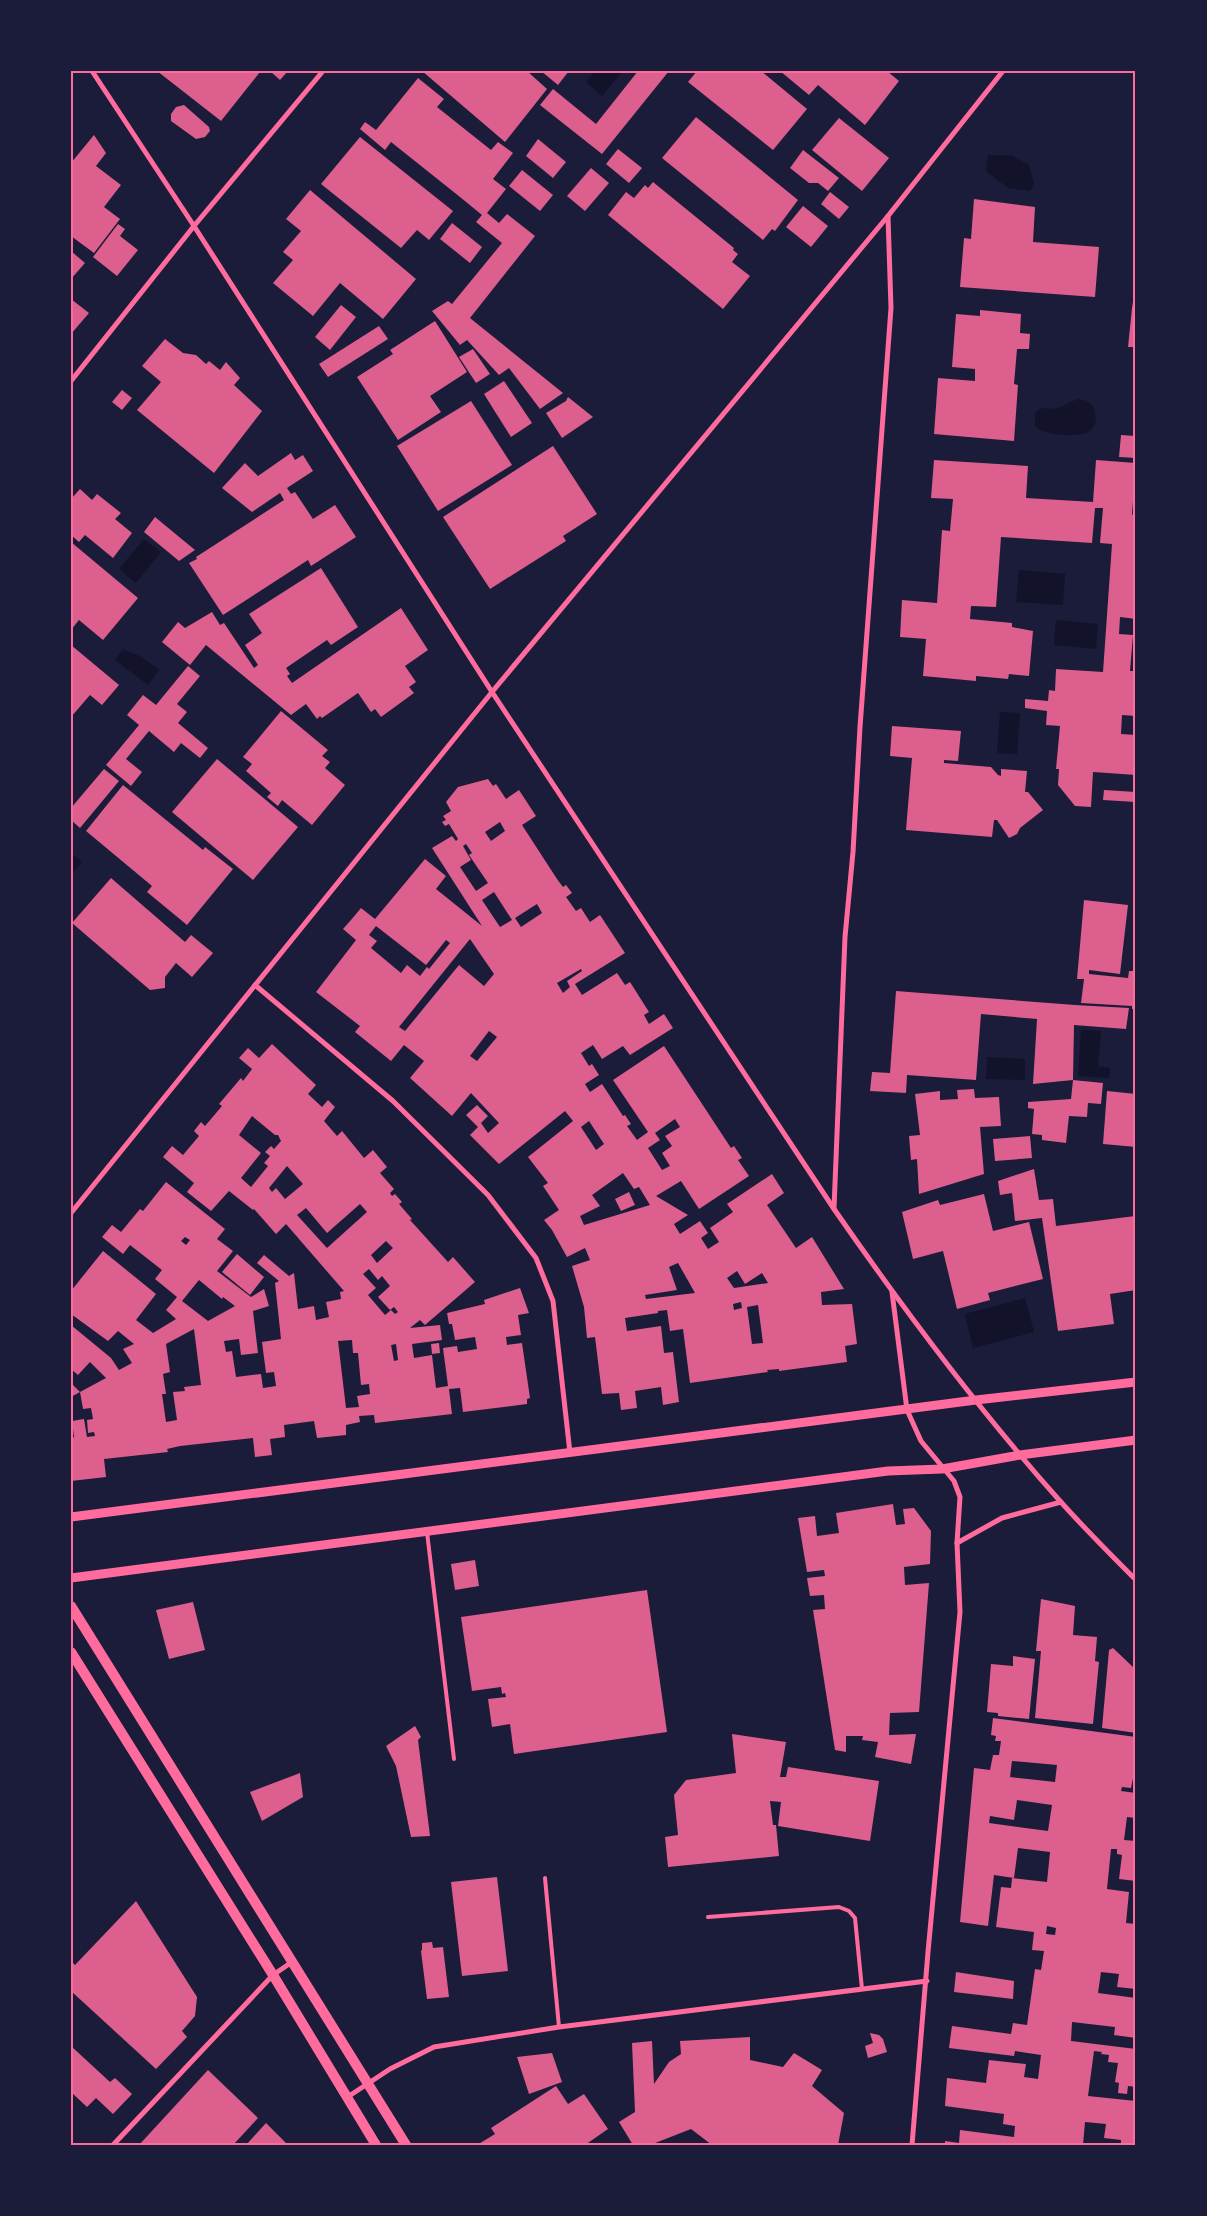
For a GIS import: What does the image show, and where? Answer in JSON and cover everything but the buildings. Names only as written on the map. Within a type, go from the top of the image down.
[{"type":"main road","points":[[71,1606],[406,2145]]},
{"type":"main road","points":[[71,1652],[273,1974],[376,2145]]},
{"type":"street","points":[[92,71],[194,226],[492,692],[834,1209],[892,1292],[1020,1455],[1061,1502],[1136,1580]]},
{"type":"street","points":[[71,382],[194,226],[323,71]]},
{"type":"street","points":[[71,1213],[492,692],[888,216],[1002,71]]},
{"type":"street","points":[[834,1209],[845,937],[853,852],[891,308],[888,216]]},
{"type":"street","points":[[256,985],[393,1101],[488,1195],[536,1258],[554,1301],[570,1454]]},
{"type":"street","points":[[892,1292],[907,1410],[921,1441],[942,1469],[954,1480],[960,1497],[957,1543],[960,1612],[912,2145]]},
{"type":"street","points":[[71,1517],[976,1400],[1136,1382]]},
{"type":"street","points":[[71,1578],[888,1471],[942,1469],[1020,1455],[1136,1440]]},
{"type":"street","points":[[957,1543],[1002,1518],[1061,1502]]},
{"type":"street","points":[[113,2145],[273,1974],[292,1962]]},
{"type":"street","points":[[346,2098],[390,2069],[434,2047],[558,2027],[927,1981]]},
{"type":"lane","points":[[427,1532],[454,1759]]},
{"type":"lane","points":[[544,1878],[558,2027]]},
{"type":"lane","points":[[708,1917],[839,1907],[849,1911],[855,1918],[862,1989]]},
{"type":"shaded area","points":[[595,71],[623,71],[602,96],[586,82]]},
{"type":"shaded area","points":[[988,155],[1011,155],[1029,165],[1034,184],[1030,191],[1008,188],[986,171]]},
{"type":"shaded area","points":[[1078,399],[1086,401],[1094,407],[1096,422],[1089,432],[1074,435],[1058,434],[1044,431],[1035,426],[1035,413],[1038,410],[1058,408]]},
{"type":"shaded area","points":[[144,539],[161,552],[136,583],[119,569]]},
{"type":"shaded area","points":[[1019,570],[1065,574],[1063,605],[1016,602]]},
{"type":"shaded area","points":[[1056,620],[1098,624],[1096,649],[1054,645]]},
{"type":"shaded area","points":[[123,649],[142,657],[159,670],[148,685],[115,660]]},
{"type":"shaded area","points":[[1000,712],[1020,713],[1017,754],[997,753]]},
{"type":"shaded area","points":[[71,853],[82,862],[71,875]]},
{"type":"shaded area","points":[[1081,1030],[1101,1031],[1098,1066],[1110,1068],[1109,1078],[1078,1076]]},
{"type":"shaded area","points":[[987,1057],[1025,1059],[1025,1080],[986,1079]]},
{"type":"shaded area","points":[[1025,1298],[1034,1332],[973,1348],[965,1314]]}]
